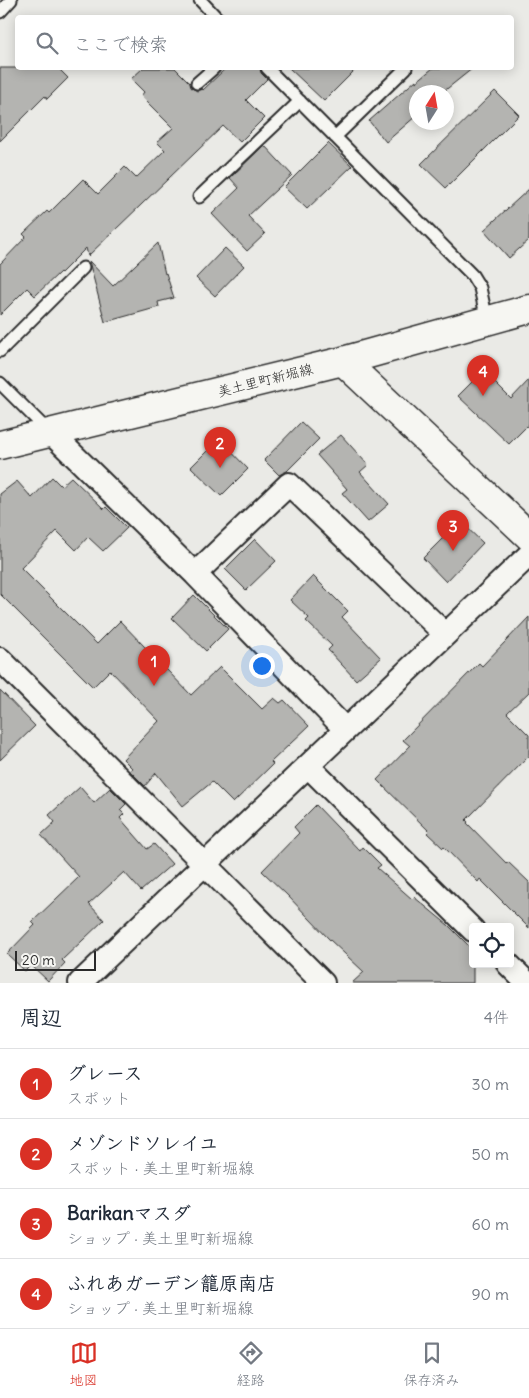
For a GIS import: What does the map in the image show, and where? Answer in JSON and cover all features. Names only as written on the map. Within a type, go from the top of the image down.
[{"type":"main road","name":"美土里町新堀線","points":[[0,445],[343,360],[529,309]]},
{"type":"main road","points":[[343,360],[529,536]]},
{"type":"street","points":[[50,432],[195,574],[345,729]]},
{"type":"street","points":[[195,574],[289,484],[445,634]]},
{"type":"street","points":[[80,983],[529,555]]},
{"type":"street","points":[[0,659],[323,983]]},
{"type":"street","points":[[308,766],[469,926]]},
{"type":"street","points":[[512,968],[527,983]]},
{"type":"lane","points":[[0,12],[11,0]]},
{"type":"lane","points":[[200,0],[215,15]]},
{"type":"lane","points":[[197,83],[212,70]]},
{"type":"lane","points":[[269,70],[472,275],[480,288],[487,320]]},
{"type":"lane","points":[[336,137],[404,70]]},
{"type":"lane","points":[[199,197],[300,101]]},
{"type":"lane","points":[[0,352],[83,268]]},
{"type":"lane","points":[[0,383],[50,432]]},
{"type":"building","points":[[0,68],[60,70],[68,78],[47,99],[45,96],[0,141]]},
{"type":"building","points":[[141,70],[177,70],[190,83],[192,88],[197,91],[203,90],[224,70],[260,70],[267,79],[246,100],[264,118],[240,142],[223,126],[88,256],[86,248],[35,296],[27,288],[0,315],[0,264],[26,237],[23,234],[47,211],[49,213],[83,179],[98,194],[125,167],[136,178],[165,150],[157,142],[173,128],[141,96],[144,92],[131,79]]},
{"type":"building","points":[[291,70],[355,70],[324,101]]},
{"type":"building","points":[[431,70],[470,70],[452,85],[410,85],[416,80],[416,82]]},
{"type":"building","points":[[409,86],[409,122],[386,142],[369,121]]},
{"type":"building","points":[[495,91],[519,115],[446,188],[421,164]]},
{"type":"building","points":[[328,143],[352,166],[307,209],[284,187]]},
{"type":"building","points":[[264,145],[292,175],[248,216],[265,234],[247,251],[212,214],[239,188],[230,178]]},
{"type":"building","points":[[529,189],[529,240],[509,258],[484,230]]},
{"type":"building","points":[[158,243],[165,274],[174,298],[158,302],[159,307],[105,322],[89,261],[113,286]]},
{"type":"building","points":[[225,248],[244,266],[215,296],[196,278]]},
{"type":"building","points":[[483,371],[511,399],[529,380],[529,424],[509,444],[458,396]]},
{"type":"building","points":[[301,422],[319,439],[287,471],[279,475],[264,460]]},
{"type":"building","points":[[341,435],[368,465],[360,472],[389,504],[368,522],[342,493],[347,489],[317,455]]},
{"type":"building","points":[[219,439],[248,469],[221,496],[191,467]]},
{"type":"building","points":[[52,477],[61,486],[71,477],[127,528],[103,551],[88,537],[76,550],[57,531],[21,568],[97,644],[120,621],[191,695],[220,667],[262,709],[274,698],[280,703],[284,700],[309,726],[271,762],[273,764],[233,803],[212,782],[183,806],[156,773],[145,786],[130,771],[132,768],[123,759],[159,721],[110,670],[93,687],[0,594],[0,494],[17,481],[32,498]]},
{"type":"building","points":[[460,521],[483,543],[446,582],[423,558]]},
{"type":"building","points":[[255,539],[276,561],[246,590],[225,569]]},
{"type":"building","points":[[313,576],[348,611],[342,617],[381,658],[356,680],[328,650],[332,646],[306,621],[309,618],[290,600]]},
{"type":"building","points":[[194,595],[228,629],[206,651],[172,618]]},
{"type":"building","points":[[529,617],[529,692],[507,713],[529,735],[529,756],[466,820],[507,864],[508,862],[529,882],[529,928],[480,879],[478,882],[444,847],[427,833],[429,831],[377,780],[410,746],[403,740],[479,663],[482,666]]},
{"type":"building","points":[[0,690],[35,726],[0,760]]},
{"type":"building","points":[[80,787],[94,803],[110,788],[126,804],[120,810],[124,814],[120,818],[147,849],[154,844],[172,864],[141,891],[124,872],[89,904],[104,920],[62,960],[65,963],[48,981],[31,965],[25,971],[7,954],[35,925],[32,922],[79,877],[41,835],[55,822],[49,815]]},
{"type":"building","points":[[316,805],[360,851],[363,847],[381,865],[377,868],[412,899],[414,897],[448,925],[469,946],[469,968],[473,968],[473,983],[352,983],[364,972],[262,871],[299,833],[294,827]]},
{"type":"place","name":"ふれあガーデン籠原南店","points":[[483,396]]},
{"type":"place","name":"メゾンドソレイユ","points":[[220,468]]},
{"type":"place","name":"Barikanマスダ","points":[[453,551]]},
{"type":"place","name":"グレース","points":[[154,686]]}]
